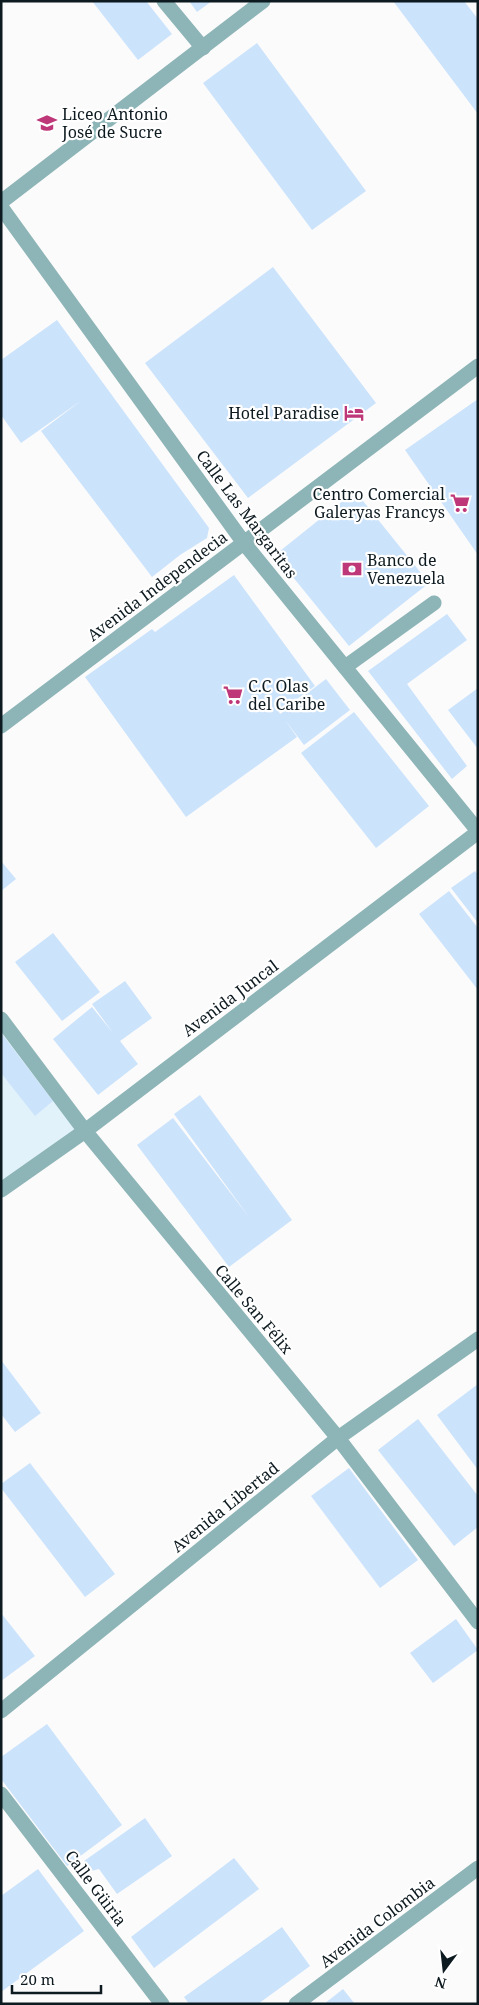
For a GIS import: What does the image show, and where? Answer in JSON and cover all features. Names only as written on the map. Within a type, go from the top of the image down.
[{"type":"street","points":[[164,1],[203,48]]},
{"type":"street","points":[[1,202],[263,1]]},
{"type":"street","name":"Calle Las Margaritas","points":[[1,207],[244,543],[478,831]]},
{"type":"street","name":"Avenida Independecia","points":[[1,726],[478,366]]},
{"type":"street","points":[[345,667],[434,603]]},
{"type":"street","name":"Avenida Juncal","points":[[1,1190],[85,1131],[478,831]]},
{"type":"street","name":"Calle San Félix","points":[[1,1019],[85,1131],[338,1438],[478,1622]]},
{"type":"street","name":"Avenida Libertad","points":[[1,1711],[338,1438],[478,1339]]},
{"type":"street","name":"Calle Güiria","points":[[1,1794],[162,2004]]},
{"type":"street","name":"Avenida Colombia","points":[[296,2004],[478,1868]]},
{"type":"shaded area","points":[[1,1019],[85,1131],[1,1190]]},
{"type":"building","points":[[92,1],[146,1],[172,34],[138,60]]},
{"type":"building","points":[[189,1],[212,1],[197,12]]},
{"type":"building","points":[[393,1],[464,1],[478,19],[478,114]]},
{"type":"building","points":[[257,43],[366,191],[312,230],[203,83]]},
{"type":"building","points":[[273,267],[376,403],[248,498],[145,363]]},
{"type":"building","points":[[57,320],[209,528],[207,538],[180,555],[152,577],[41,431],[82,400],[21,443],[1,415],[1,360]]},
{"type":"building","name":"Centro Comercial Galeryas Francys","points":[[478,399],[478,555],[405,450]]},
{"type":"building","name":"Banco de Venezuela","points":[[355,491],[429,583],[349,646],[275,555]]},
{"type":"building","points":[[234,575],[315,686],[279,712],[280,714],[326,679],[350,710],[304,745],[285,720],[297,737],[186,817],[85,677],[152,629],[155,632]]},
{"type":"building","points":[[447,614],[467,640],[407,684],[467,766],[452,779],[368,671]]},
{"type":"building","points":[[478,688],[478,749],[448,710]]},
{"type":"building","points":[[354,712],[429,806],[376,848],[301,753]]},
{"type":"building","points":[[1,861],[16,879],[1,891]]},
{"type":"building","points":[[475,871],[478,875],[478,923],[451,888]]},
{"type":"building","points":[[449,891],[478,928],[478,990],[419,914]]},
{"type":"building","points":[[53,933],[100,992],[62,1021],[15,962]]},
{"type":"building","points":[[125,981],[152,1018],[120,1041],[138,1064],[98,1095],[53,1039],[92,1007],[113,1033],[92,1004]]},
{"type":"building","points":[[1,1033],[53,1101],[35,1116],[1,1073]]},
{"type":"building","points":[[200,1095],[292,1220],[229,1267],[137,1145],[173,1118],[249,1217],[174,1114]]},
{"type":"building","points":[[1,1360],[41,1413],[15,1432],[1,1414]]},
{"type":"building","points":[[478,1384],[478,1470],[437,1415]]},
{"type":"building","points":[[418,1419],[478,1496],[478,1527],[454,1546],[378,1450]]},
{"type":"building","points":[[30,1463],[115,1574],[85,1597],[1,1488],[1,1484]]},
{"type":"building","points":[[349,1468],[418,1560],[380,1588],[311,1496]]},
{"type":"building","points":[[1,1613],[35,1656],[1,1681]]},
{"type":"building","points":[[456,1619],[478,1650],[433,1683],[410,1653]]},
{"type":"building","points":[[47,1724],[122,1825],[67,1866],[1,1779],[1,1757]]},
{"type":"building","points":[[145,1818],[172,1856],[117,1894],[99,1869],[91,1871],[84,1861]]},
{"type":"building","points":[[234,1858],[259,1889],[154,1968],[131,1937]]},
{"type":"building","points":[[38,1869],[84,1931],[1,1992],[1,1896]]},
{"type":"building","points":[[282,1927],[310,1966],[258,2004],[189,2004],[184,1997]]},
{"type":"building","points":[[343,1989],[355,2004],[324,2004]]},
{"type":"place","name":"Liceo Antonio José de Sucre","points":[[47,123]]},
{"type":"place","name":"Hotel Paradise","points":[[354,413]]},
{"type":"place","name":"Centro Comercial Galeryas Francys","points":[[460,503]]},
{"type":"place","name":"Banco de Venezuela","points":[[352,569]]},
{"type":"place","name":"C.C Olas del Caribe","points":[[233,695]]}]
